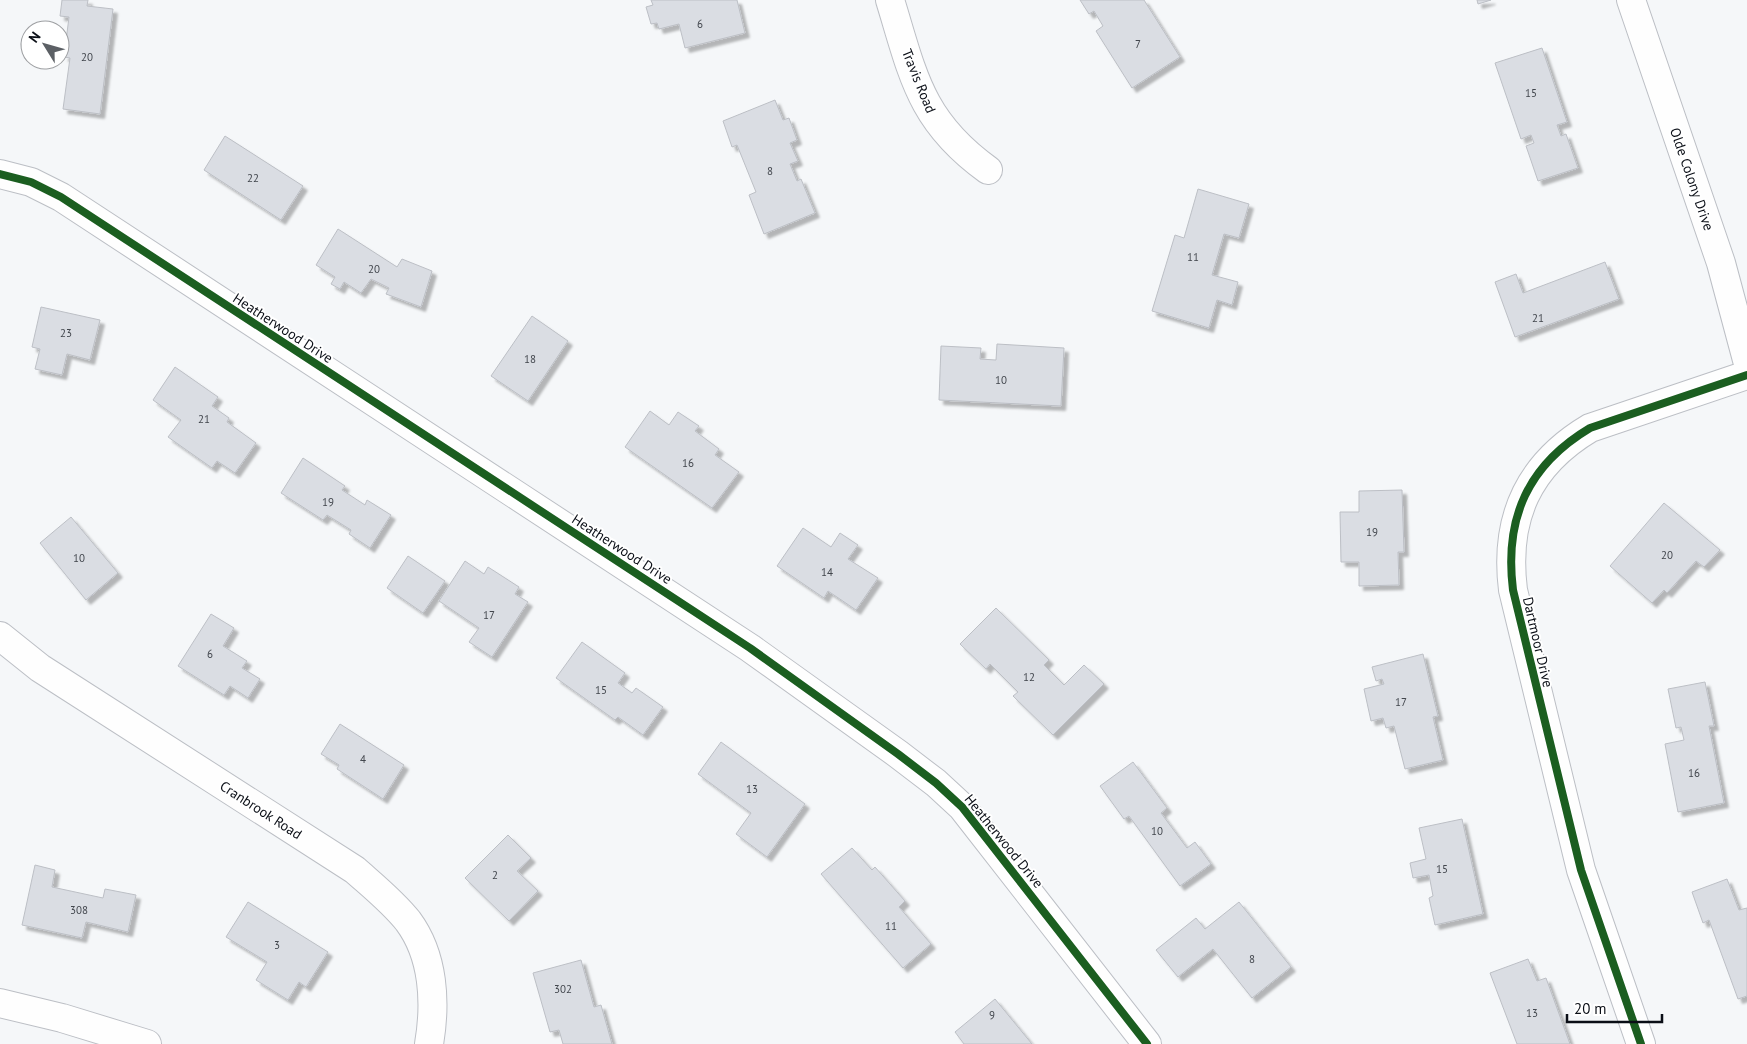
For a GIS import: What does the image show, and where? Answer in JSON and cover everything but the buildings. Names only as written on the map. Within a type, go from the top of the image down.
[{"type":"street","name":"Travis Road","points":[[890,0],[910,67],[933,116],[966,154],[988,170]]},
{"type":"street","name":"Olde Colony Drive","points":[[1631,0],[1721,263],[1747,360]]},
{"type":"street","name":"Heatherwood Drive","points":[[0,174],[31,182],[61,197],[741,642],[898,754],[936,783],[962,807],[1147,1044]]},
{"type":"street","name":"Dartmoor Drive","points":[[1641,1044],[1597,921],[1567,818],[1513,590],[1510,564],[1511,540],[1525,493],[1538,472],[1572,438],[1590,428],[1747,374]]},
{"type":"street","name":"Cranbrook Road","points":[[0,636],[40,668],[355,870],[392,904],[414,930],[427,960],[433,999],[429,1044]]},
{"type":"street","points":[[0,1002],[62,1018],[147,1044]]},
{"type":"cycle path","points":[[0,174],[31,182],[61,197],[750,648],[898,754],[936,783],[962,807],[1147,1044]]},
{"type":"cycle path","points":[[1641,1044],[1581,870],[1513,590],[1511,564],[1513,540],[1517,517],[1525,496],[1536,477],[1551,459],[1590,428],[1747,375]]}]
